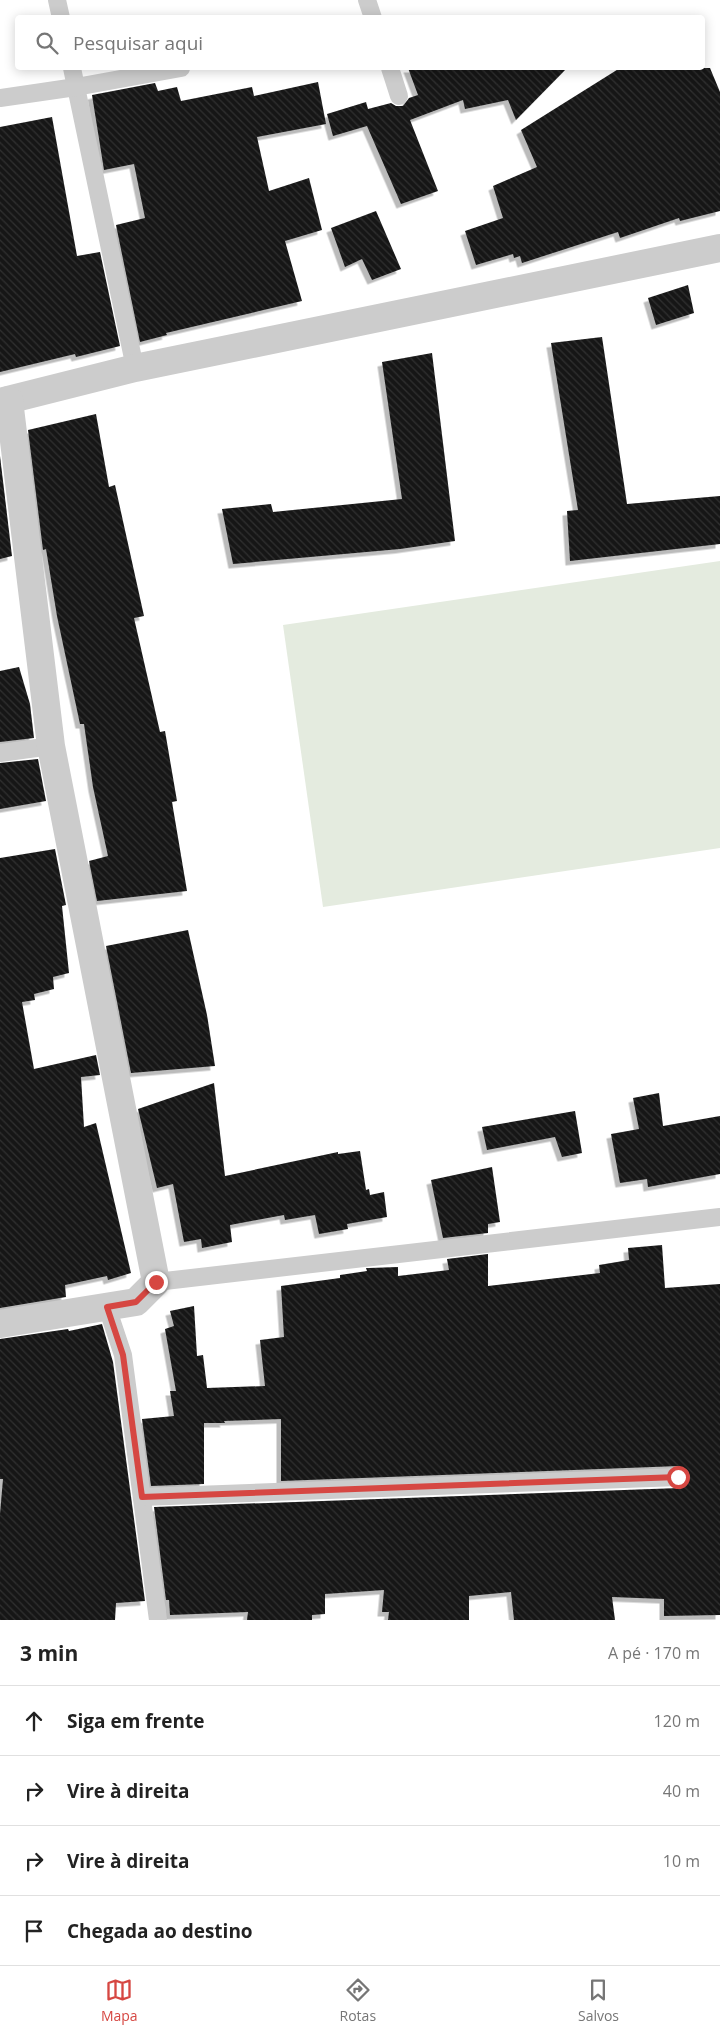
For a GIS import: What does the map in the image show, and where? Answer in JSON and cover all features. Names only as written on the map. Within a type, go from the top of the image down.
[{"type":"street","points":[[0,1324],[136,1302],[156,1282],[51,746],[4,401],[134,368],[720,248]]},
{"type":"lane","points":[[57,0],[60,15]]},
{"type":"lane","points":[[367,0],[372,15]]},
{"type":"lane","points":[[72,70],[134,368]]},
{"type":"lane","points":[[0,98],[76,87],[170,70]]},
{"type":"lane","points":[[391,70],[399,96]]},
{"type":"lane","points":[[0,753],[51,746]]},
{"type":"lane","points":[[156,1282],[720,1217]]},
{"type":"lane","points":[[107,1307],[123,1355],[158,1620]]},
{"type":"lane","points":[[142,1497],[678,1477]]},
{"type":"shaded area","points":[[720,561],[720,848],[323,907],[283,625]]},
{"type":"building","points":[[705,68],[710,68],[720,92],[720,211],[680,221],[679,218],[620,238],[618,232],[522,263],[520,256],[514,258],[513,254],[476,265],[465,231],[503,218],[493,186],[537,167],[521,130],[617,70],[705,70]]},
{"type":"building","points":[[409,70],[565,70],[516,120],[508,100],[465,109],[463,100],[410,120],[438,191],[401,204],[367,126],[333,136],[327,114],[366,102],[368,109],[391,103],[396,106],[403,106],[409,98],[418,95]]},
{"type":"building","points":[[318,82],[326,124],[257,137],[269,191],[309,178],[322,230],[285,241],[302,301],[166,333],[167,335],[140,342],[116,225],[145,218],[134,164],[104,170],[92,95],[155,83],[158,91],[177,87],[181,101],[252,87],[254,96]]},
{"type":"building","points":[[52,117],[77,256],[100,252],[120,346],[76,357],[75,354],[0,372],[0,127]]},
{"type":"building","points":[[376,211],[401,269],[372,280],[362,259],[345,267],[331,228]]},
{"type":"building","points":[[688,285],[694,313],[656,325],[648,298]]},
{"type":"building","points":[[602,337],[627,504],[720,496],[720,544],[570,561],[567,511],[578,510],[551,343]]},
{"type":"building","points":[[432,353],[455,541],[400,549],[233,564],[222,509],[271,504],[273,512],[402,499],[382,362]]},
{"type":"building","points":[[96,414],[109,487],[115,485],[144,616],[134,618],[160,732],[165,731],[177,801],[172,802],[187,891],[97,901],[89,861],[108,856],[93,787],[84,724],[80,724],[57,616],[46,549],[43,550],[28,430]]},
{"type":"building","points":[[0,456],[12,556],[0,559]]},
{"type":"building","points":[[19,667],[30,704],[34,738],[0,742],[0,671]]},
{"type":"building","points":[[38,759],[46,801],[0,809],[0,763]]},
{"type":"building","points":[[55,849],[66,905],[62,906],[69,973],[53,977],[54,989],[34,994],[35,1000],[22,1002],[34,1069],[96,1055],[100,1075],[81,1077],[84,1127],[96,1123],[131,1273],[108,1280],[107,1276],[65,1285],[66,1297],[0,1308],[0,858]]},
{"type":"building","points":[[188,930],[207,1015],[215,1066],[131,1073],[106,946]]},
{"type":"building","points":[[214,1083],[225,1176],[338,1152],[338,1154],[360,1151],[366,1190],[369,1189],[370,1195],[384,1192],[387,1217],[347,1224],[348,1229],[319,1234],[315,1215],[285,1220],[284,1215],[230,1225],[232,1242],[202,1248],[201,1239],[184,1242],[173,1184],[157,1188],[138,1109]]},
{"type":"building","points":[[659,1093],[663,1126],[720,1116],[720,1174],[648,1187],[647,1179],[620,1183],[611,1134],[639,1129],[633,1098]]},
{"type":"building","points":[[575,1111],[582,1153],[562,1157],[555,1137],[487,1150],[482,1127]]},
{"type":"building","points":[[492,1167],[500,1222],[488,1224],[488,1233],[443,1238],[431,1180]]},
{"type":"building","points":[[662,1245],[665,1288],[720,1284],[720,1615],[664,1616],[664,1599],[612,1597],[615,1620],[514,1620],[511,1592],[469,1596],[469,1620],[388,1620],[389,1612],[382,1612],[384,1590],[325,1594],[325,1614],[312,1615],[312,1620],[247,1620],[248,1612],[170,1615],[169,1600],[166,1600],[154,1507],[679,1488],[685,1486],[690,1477],[688,1471],[679,1466],[281,1481],[281,1419],[204,1423],[204,1484],[151,1486],[142,1419],[174,1416],[170,1391],[176,1391],[165,1329],[174,1326],[170,1311],[194,1306],[197,1356],[203,1355],[207,1388],[265,1386],[260,1340],[284,1337],[281,1286],[340,1278],[340,1275],[367,1271],[366,1268],[398,1267],[398,1276],[449,1270],[447,1259],[488,1254],[488,1286],[600,1273],[599,1265],[629,1260],[628,1248]]},
{"type":"building","points":[[102,1324],[113,1362],[145,1601],[116,1603],[115,1620],[0,1620],[0,1514],[3,1479],[0,1479],[0,1339],[68,1329],[69,1331]]},
{"type":"route","points":[[156,1282],[136,1302],[107,1307],[123,1355],[142,1497],[678,1477]]}]
